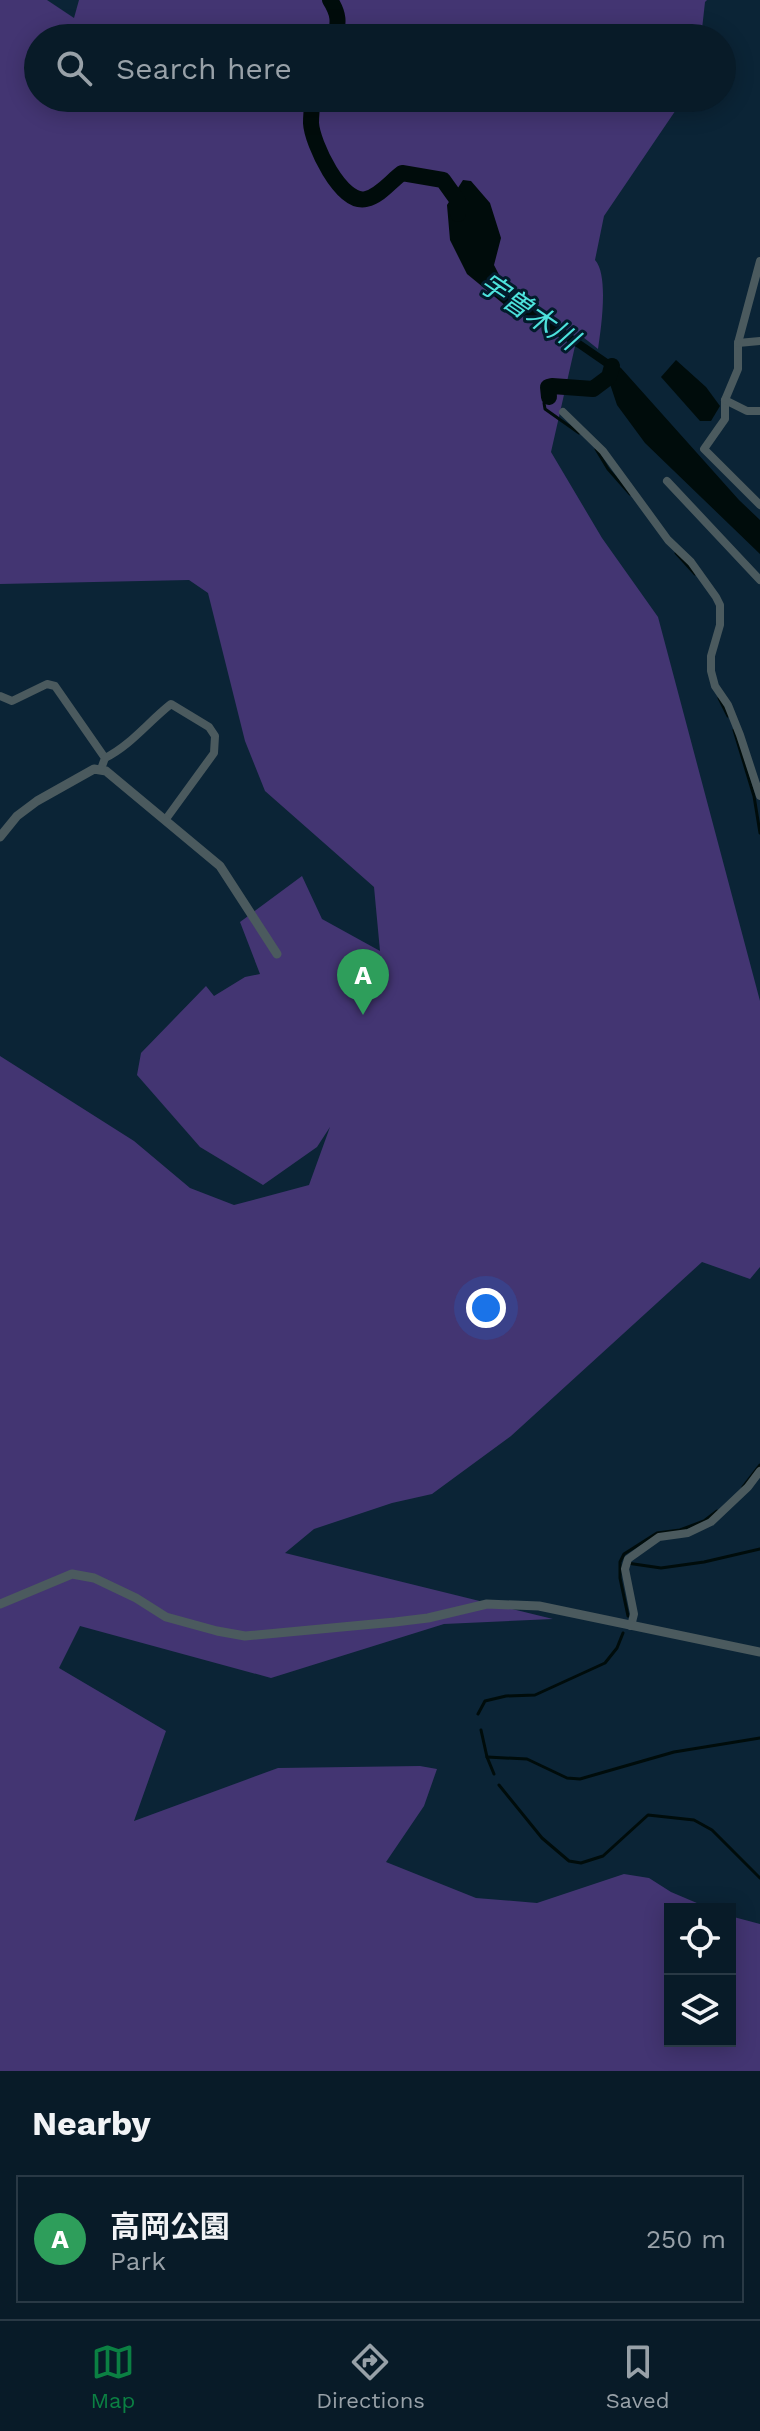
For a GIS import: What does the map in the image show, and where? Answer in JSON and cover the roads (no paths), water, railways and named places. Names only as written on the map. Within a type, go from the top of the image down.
[{"type":"street","points":[[760,261],[738,343],[738,369],[725,400],[725,419],[704,449],[760,505]]},
{"type":"street","points":[[738,343],[760,341]]},
{"type":"street","points":[[725,400],[747,411],[760,411]]},
{"type":"street","points":[[563,412],[603,451],[668,540],[701,574],[716,597],[720,605],[720,625],[711,656],[711,671],[715,686],[728,705],[740,735],[760,796]]},
{"type":"street","points":[[667,481],[760,580]]},
{"type":"street","points":[[0,696],[12,701],[47,684],[55,686],[105,758]]},
{"type":"street","points":[[101,769],[105,758],[131,741],[171,704],[209,727],[215,736],[214,753],[166,819]]},
{"type":"street","points":[[0,837],[17,816],[37,801],[94,769],[101,769],[115,777],[220,866],[277,954]]},
{"type":"street","points":[[631,1626],[634,1614],[625,1569],[628,1559],[659,1537],[688,1533],[711,1522],[748,1487],[760,1471]]},
{"type":"street","points":[[0,1604],[72,1574],[94,1578],[136,1598],[166,1617],[245,1636],[406,1621],[487,1604],[539,1606],[760,1652]]},
{"type":"water","points":[[463,180],[471,181],[490,203],[501,238],[494,265],[511,298],[548,318],[621,368],[760,520],[760,554],[645,443],[617,405],[604,366],[506,306],[467,274],[450,240],[447,205]]},
{"type":"water","points":[[676,360],[706,387],[720,406],[711,421],[700,421],[661,377]]},
{"type":"waterway","name":"宇曽木川","points":[[330,0],[337,24]]},
{"type":"waterway","name":"宇曽木川","points":[[312,112],[316,144],[330,171],[347,192],[356,198],[366,199],[381,192],[402,173],[443,180],[458,201],[458,214]]},
{"type":"waterway","points":[[549,397],[548,387],[552,386],[593,389],[609,377],[612,366]]},
{"type":"waterway","points":[[549,397],[544,403],[545,409],[579,433]]},
{"type":"waterway","points":[[596,449],[608,469],[630,494]]},
{"type":"waterway","points":[[676,553],[695,574]]},
{"type":"waterway","points":[[719,698],[728,716]]},
{"type":"waterway","points":[[734,730],[754,796],[760,833]]},
{"type":"waterway","points":[[743,1487],[760,1465]]},
{"type":"waterway","points":[[628,1616],[620,1578],[620,1562],[624,1554],[657,1533],[680,1530],[704,1521],[717,1511]]},
{"type":"waterway","points":[[627,1563],[661,1568],[760,1549]]},
{"type":"waterway","points":[[478,1714],[485,1701],[506,1696],[535,1695],[605,1663],[617,1648],[623,1633]]},
{"type":"waterway","points":[[481,1730],[494,1774]]},
{"type":"waterway","points":[[487,1757],[527,1759],[567,1778],[580,1779],[674,1752],[760,1738]]},
{"type":"waterway","points":[[499,1785],[542,1838],[569,1861],[581,1863],[603,1856],[648,1815],[694,1820],[712,1830],[760,1878]]},
{"type":"place","name":"高岡公園","points":[[363,1015]]}]
